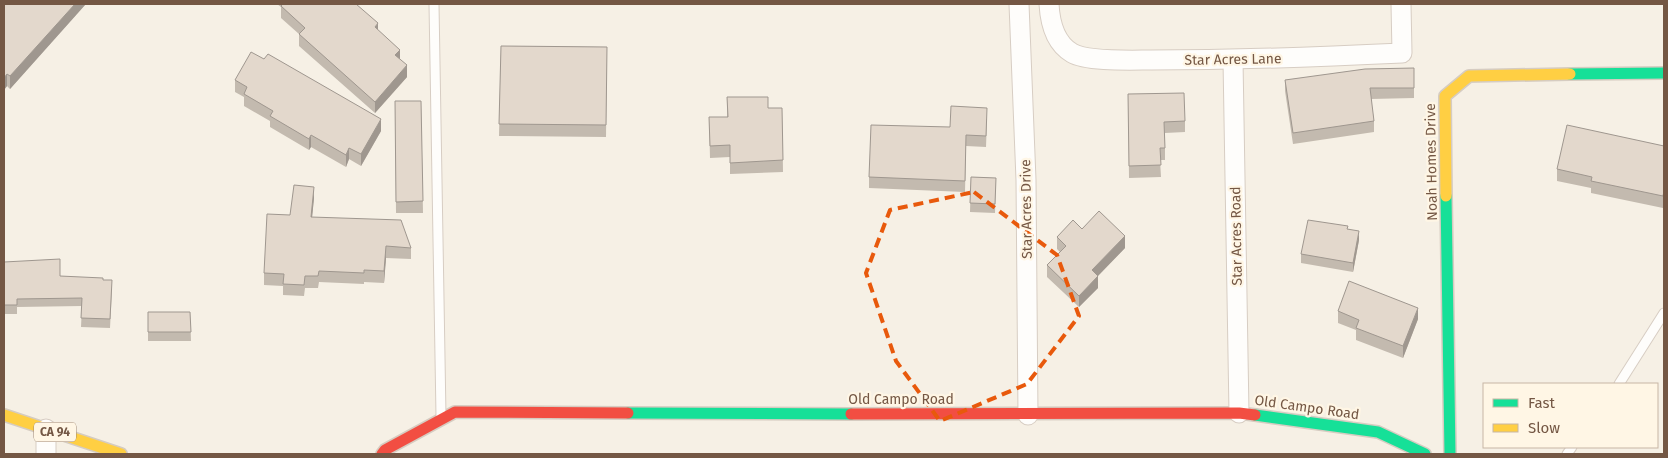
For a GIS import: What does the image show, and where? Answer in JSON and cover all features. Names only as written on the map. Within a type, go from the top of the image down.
[{"type":"main road","name":"Noah Homes Drive","points":[[1450,454],[1445,96],[1469,76],[1664,73]]},
{"type":"main road","name":"Old Campo Road","points":[[382,454],[385,450],[454,412],[1028,415],[1239,413],[1378,432],[1425,454]]},
{"type":"main road","name":"CA 94","points":[[4,415],[122,454]]},
{"type":"street","name":"Star Acres Drive","points":[[1019,4],[1026,180],[1028,415]]},
{"type":"street","name":"Star Acres Lane","points":[[1049,4],[1050,19],[1061,44],[1074,54],[1104,59],[1233,60],[1402,53],[1401,4]]},
{"type":"street","name":"Star Acres Road","points":[[1233,60],[1239,413]]},
{"type":"street","points":[[46,429],[46,454]]},
{"type":"lane","points":[[434,4],[441,419]]},
{"type":"lane","points":[[1620,383],[1664,313]]},
{"type":"highlighted area","points":[[974,192],[1057,255],[1079,316],[1027,384],[940,421],[896,361],[866,273],[890,210]]},
{"type":"building","points":[[4,4],[75,4],[10,76],[7,74],[4,78]]},
{"type":"building","points":[[283,4],[356,4],[378,23],[375,27],[400,50],[395,55],[407,65],[375,102],[299,34],[305,28],[281,6]]},
{"type":"building","points":[[501,46],[607,47],[606,125],[499,124]]},
{"type":"building","points":[[251,52],[264,59],[268,54],[381,119],[361,154],[349,148],[346,155],[311,135],[309,139],[270,116],[273,111],[244,94],[247,87],[235,80]]},
{"type":"building","points":[[1414,68],[1414,88],[1370,88],[1374,121],[1293,133],[1285,80],[1365,69]]},
{"type":"building","points":[[1184,93],[1185,121],[1164,122],[1165,148],[1160,148],[1161,165],[1129,166],[1128,94]]},
{"type":"building","points":[[727,97],[768,97],[768,108],[782,108],[783,160],[730,163],[730,145],[710,146],[709,117],[728,117]]},
{"type":"building","points":[[395,101],[421,101],[423,201],[396,202]]},
{"type":"building","points":[[951,106],[987,108],[986,136],[966,135],[965,181],[869,177],[871,125],[950,127]]},
{"type":"building","points":[[1567,125],[1664,146],[1663,196],[1591,181],[1592,177],[1557,169]]},
{"type":"building","points":[[971,177],[996,178],[995,204],[970,203]]},
{"type":"building","points":[[294,185],[314,187],[311,217],[401,220],[411,248],[386,246],[384,271],[364,270],[364,273],[319,271],[318,276],[305,276],[304,285],[283,284],[284,274],[264,273],[267,214],[290,215]]},
{"type":"building","points":[[1099,211],[1125,236],[1092,270],[1098,276],[1079,296],[1047,265],[1066,246],[1057,237],[1073,220],[1082,229]]},
{"type":"building","points":[[1308,220],[1348,226],[1347,229],[1359,231],[1353,263],[1301,254]]},
{"type":"building","points":[[60,259],[60,276],[112,280],[110,319],[81,318],[82,298],[17,299],[17,305],[4,305],[4,262]]},
{"type":"building","points":[[1349,281],[1418,308],[1403,346],[1356,328],[1359,320],[1338,311]]},
{"type":"building","points":[[148,312],[190,312],[191,332],[148,332]]},
{"type":"traffic: fast","points":[[1570,74],[1664,73]]},
{"type":"traffic: fast","points":[[1446,196],[1450,454]]},
{"type":"traffic: fast","points":[[628,413],[851,414]]},
{"type":"traffic: fast","points":[[1255,415],[1378,432],[1425,454]]},
{"type":"traffic: slow","points":[[1446,196],[1445,96],[1469,76],[1570,74]]},
{"type":"traffic: slow","points":[[4,415],[121,454]]},
{"type":"traffic: jam","points":[[382,454],[385,450],[455,412],[628,413]]},
{"type":"traffic: jam","points":[[851,414],[1239,413],[1255,415]]}]
